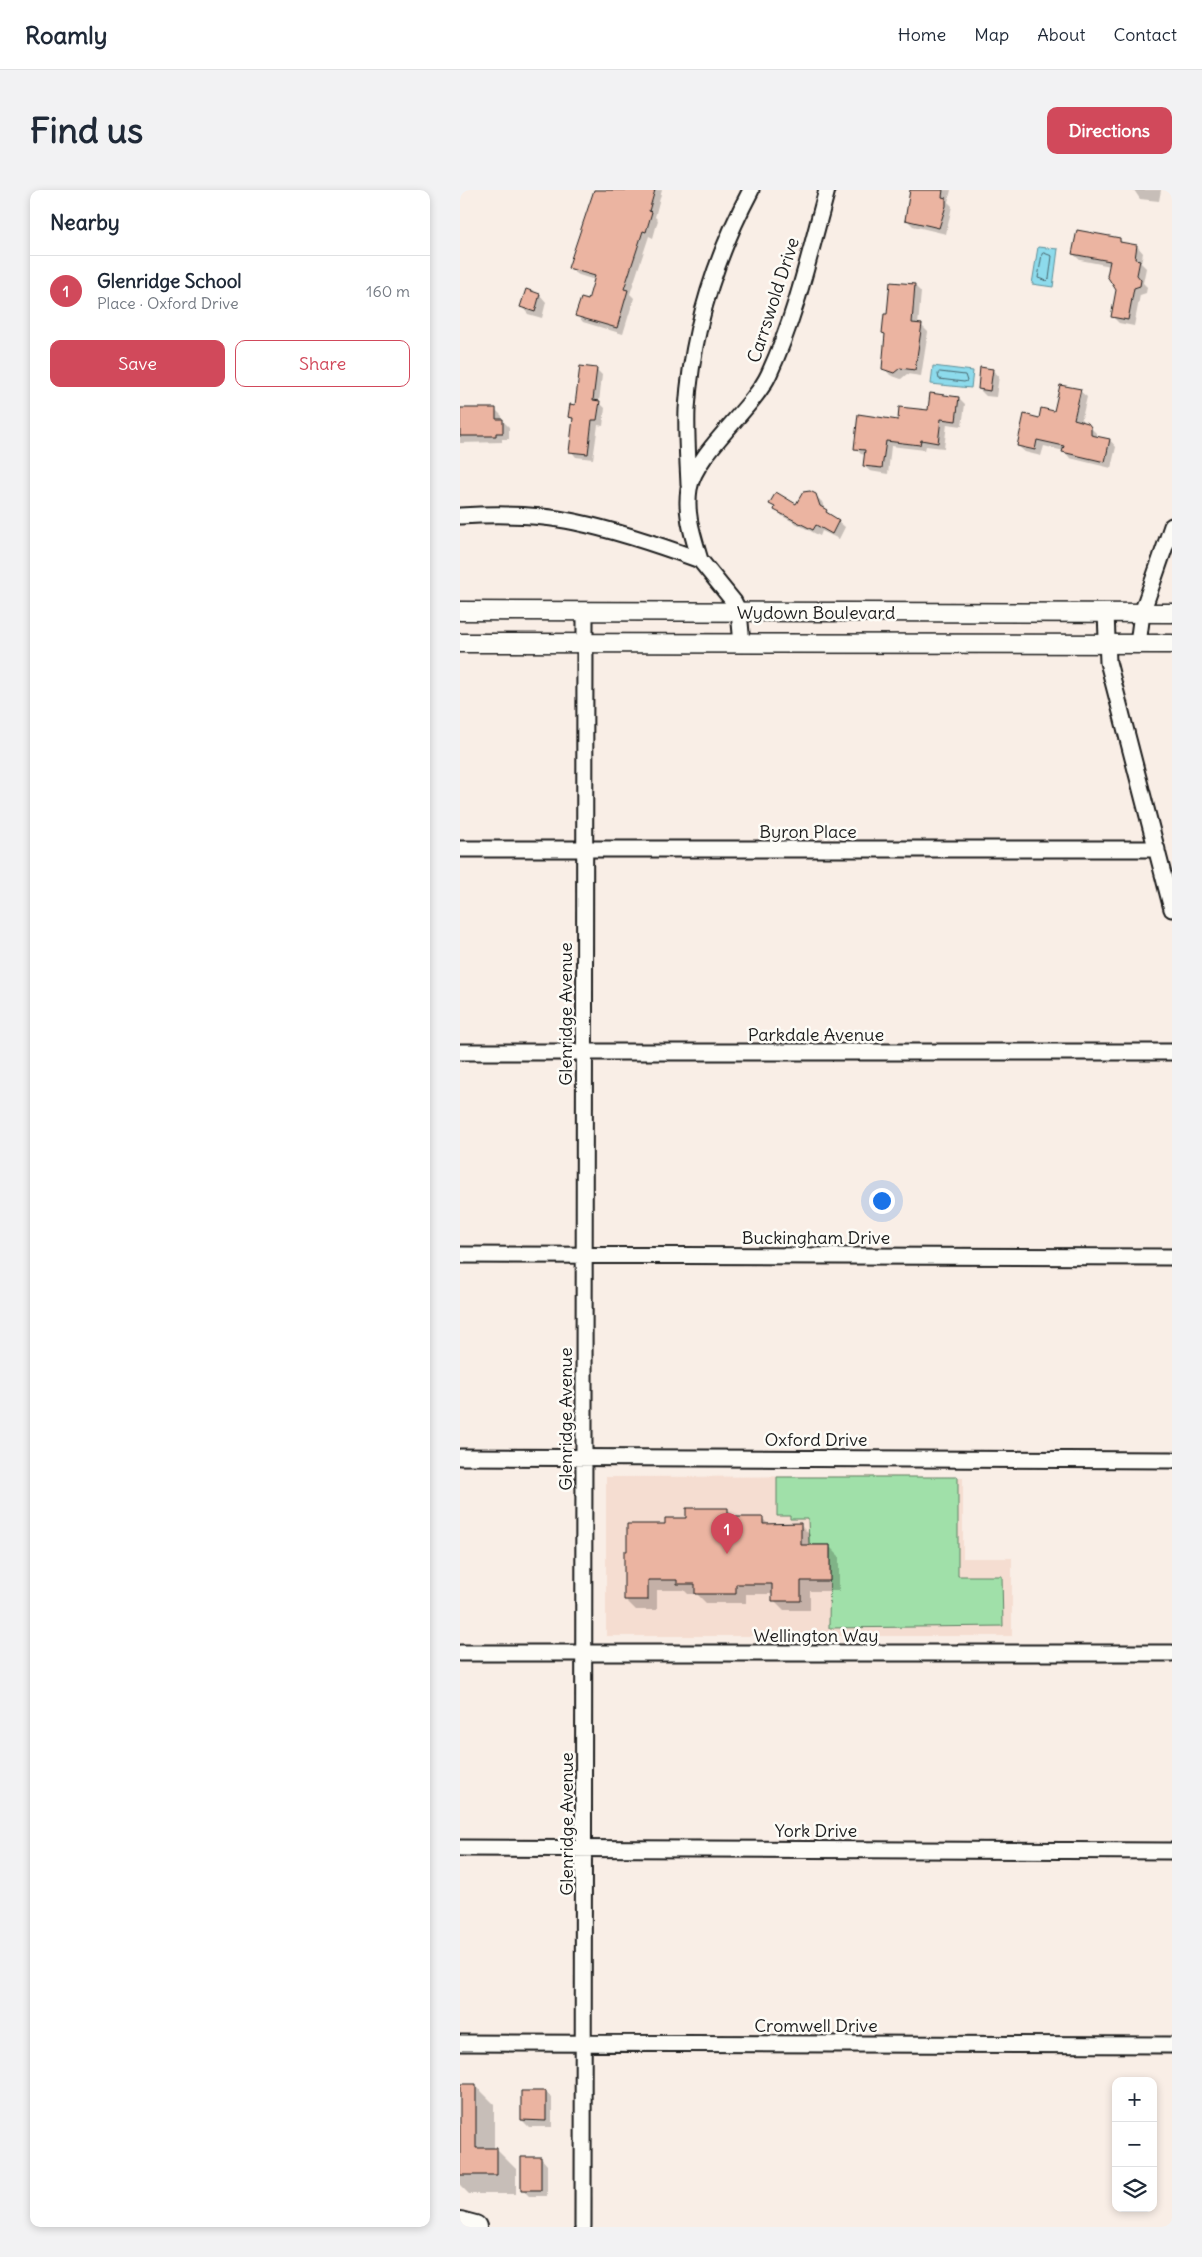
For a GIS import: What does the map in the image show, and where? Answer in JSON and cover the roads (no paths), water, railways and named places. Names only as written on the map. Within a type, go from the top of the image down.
[{"type":"main road","points":[[460,2223],[475,2227]]},
{"type":"street","name":"Carrswold Drive","points":[[742,644],[738,612],[734,602],[700,560],[689,520],[687,410],[697,336],[718,259],[751,190]]},
{"type":"street","name":"Carrswold Drive","points":[[689,488],[701,462],[768,376],[795,306],[828,190]]},
{"type":"street","points":[[460,516],[496,514],[573,521],[646,540],[700,560]]},
{"type":"street","points":[[1138,644],[1142,613],[1172,526]]},
{"type":"street","name":"Wydown Boulevard","points":[[460,611],[1172,613]]},
{"type":"street","name":"Glenridge Avenue","points":[[584,2227],[585,1654],[583,1255],[585,611]]},
{"type":"street","points":[[1106,613],[1108,662],[1172,909]]},
{"type":"street","name":"Wydown Boulevard","points":[[460,643],[1172,644]]},
{"type":"street","name":"Byron Place","points":[[460,849],[1157,849]]},
{"type":"street","name":"Parkdale Avenue","points":[[460,1052],[1172,1052]]},
{"type":"street","name":"Buckingham Drive","points":[[460,1255],[1172,1257]]},
{"type":"street","name":"Oxford Drive","points":[[460,1457],[1172,1460]]},
{"type":"street","name":"Wellington Way","points":[[460,1654],[1172,1653]]},
{"type":"street","name":"York Drive","points":[[460,1848],[1172,1851]]},
{"type":"street","name":"Cromwell Drive","points":[[460,2043],[1172,2045]]},
{"type":"water","points":[[1038,247],[1058,249],[1053,287],[1032,284]]},
{"type":"water","points":[[933,366],[973,371],[971,388],[931,384]]},
{"type":"place","name":"Glenridge School","points":[[727,1554]]}]
